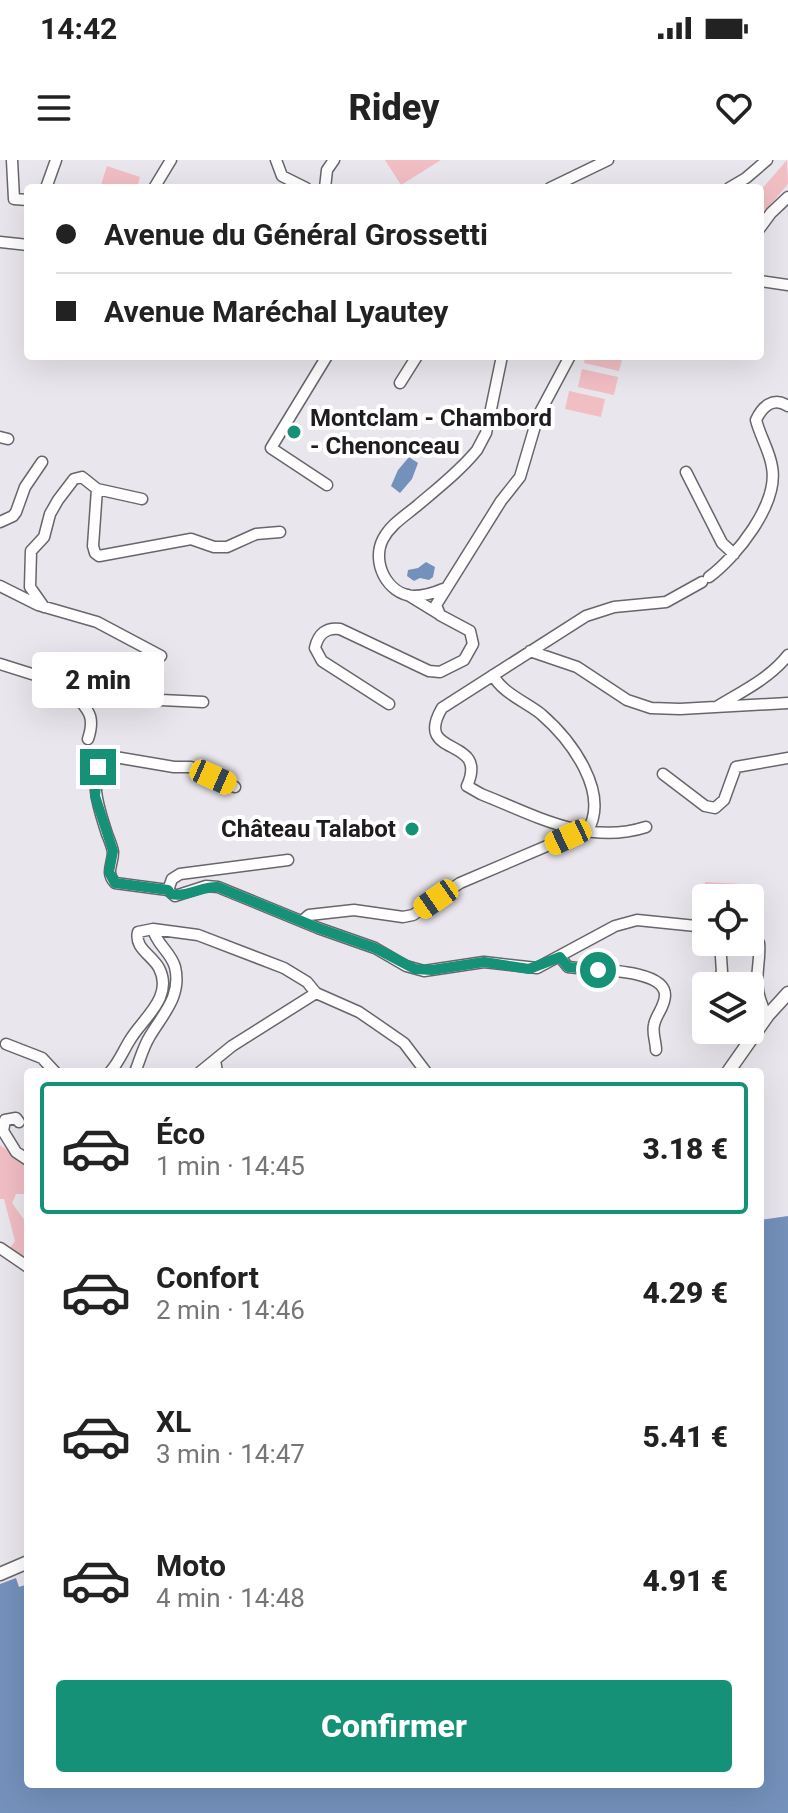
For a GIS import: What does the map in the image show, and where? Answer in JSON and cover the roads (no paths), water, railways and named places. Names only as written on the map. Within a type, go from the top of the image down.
[{"type":"main road","points":[[731,1068],[788,984]]},
{"type":"main road","points":[[765,1015],[788,993]]},
{"type":"main road","points":[[723,1068],[740,1044]]},
{"type":"main road","points":[[0,1567],[24,1557]]},
{"type":"main road","points":[[0,1574],[24,1564]]},
{"type":"street","points":[[12,160],[14,199],[24,200]]},
{"type":"street","points":[[47,184],[56,160]]},
{"type":"street","points":[[157,184],[171,160]]},
{"type":"street","points":[[276,160],[282,176],[298,184]]},
{"type":"street","points":[[325,184],[327,170],[334,160]]},
{"type":"street","points":[[558,184],[608,160]]},
{"type":"street","points":[[734,184],[767,160]]},
{"type":"street","points":[[764,224],[788,197]]},
{"type":"street","points":[[0,242],[24,245]]},
{"type":"street","points":[[764,282],[788,285]]},
{"type":"street","points":[[325,360],[271,448],[327,485]]},
{"type":"street","points":[[400,383],[414,360]]},
{"type":"street","points":[[389,704],[322,661],[315,648],[329,629],[340,629],[415,665],[440,672],[464,660],[473,644],[472,635],[466,628],[389,583],[383,576],[379,562],[381,543],[392,526],[477,450],[486,433],[501,360]]},
{"type":"street","points":[[440,615],[436,605],[443,589],[520,477],[538,416],[568,360]]},
{"type":"street","points":[[646,827],[631,832],[587,832],[546,821],[467,786],[473,772],[472,762],[468,756],[441,741],[436,729],[437,717],[442,708],[586,616],[603,609],[666,602],[725,565],[766,510],[772,491],[772,467],[756,420],[761,409],[770,402],[783,402],[788,406]]},
{"type":"street","points":[[0,522],[13,516],[25,487],[42,462]]},
{"type":"street","points":[[686,472],[722,543],[734,554]]},
{"type":"street","points":[[44,607],[30,587],[33,546],[44,537],[50,514],[74,479],[82,477],[97,489],[142,499]]},
{"type":"street","points":[[97,489],[93,546],[99,556],[191,539],[214,547],[227,547],[256,534],[280,532]]},
{"type":"street","points":[[0,586],[44,607],[97,622],[161,656]]},
{"type":"street","points":[[406,594],[428,595],[443,589]]},
{"type":"street","points":[[530,651],[577,667],[639,705],[680,709],[788,703]]},
{"type":"street","points":[[716,707],[761,680],[788,655]]},
{"type":"street","points":[[0,664],[70,686],[100,688],[140,699],[203,702]]},
{"type":"street","points":[[493,675],[500,685],[550,723],[583,768],[596,803],[593,823],[587,832]]},
{"type":"street","points":[[70,686],[91,716],[88,739]]},
{"type":"street","points":[[235,787],[191,767],[109,756],[102,758],[95,796],[113,851],[109,872],[111,878],[115,883],[168,890],[179,896],[206,886],[218,887],[375,948],[406,966],[424,971],[484,962],[529,969],[560,957],[615,926],[637,920],[692,926]]},
{"type":"street","points":[[663,774],[705,806],[715,808],[724,800],[736,767],[788,758]]},
{"type":"street","points":[[302,921],[309,915],[354,910],[403,917],[413,915],[460,883],[568,837]]},
{"type":"street","points":[[168,890],[172,879],[180,874],[288,860]]},
{"type":"street","points":[[318,928],[316,921],[322,915]]},
{"type":"street","points":[[136,1068],[145,1044],[176,993],[173,961],[156,940],[153,929]]},
{"type":"street","points":[[112,1068],[159,1000],[162,977],[158,966],[136,938],[138,932],[153,929],[198,935],[284,968],[307,982],[316,993],[359,1012],[404,1043],[423,1068]]},
{"type":"street","points":[[758,956],[756,980],[765,1015]]},
{"type":"street","points":[[560,957],[568,967],[645,975],[658,980],[665,992],[663,1005],[653,1026],[656,1050]]},
{"type":"street","points":[[205,1068],[265,1024],[316,993]]},
{"type":"street","points":[[6,1044],[31,1052],[51,1068]]},
{"type":"street","points":[[215,1060],[216,1068]]},
{"type":"street","points":[[19,1122],[16,1118],[5,1120],[3,1131],[16,1152],[24,1157]]},
{"type":"street","points":[[0,1248],[24,1265]]},
{"type":"street","points":[[0,1262],[11,1257]]},
{"type":"water","points":[[409,457],[418,463],[412,479],[400,493],[391,486],[398,470]]},
{"type":"water","points":[[426,562],[435,567],[429,580],[420,578],[414,581],[407,576],[408,570]]},
{"type":"water","points":[[788,1216],[788,1813],[0,1813],[0,1584],[16,1578],[19,1587],[24,1585],[24,1788],[764,1788],[764,1219]]},
{"type":"place","name":"Montclam - Chambord - Chenonceau","points":[[294,432]]},
{"type":"place","name":"Château Talabot","points":[[412,829]]}]
